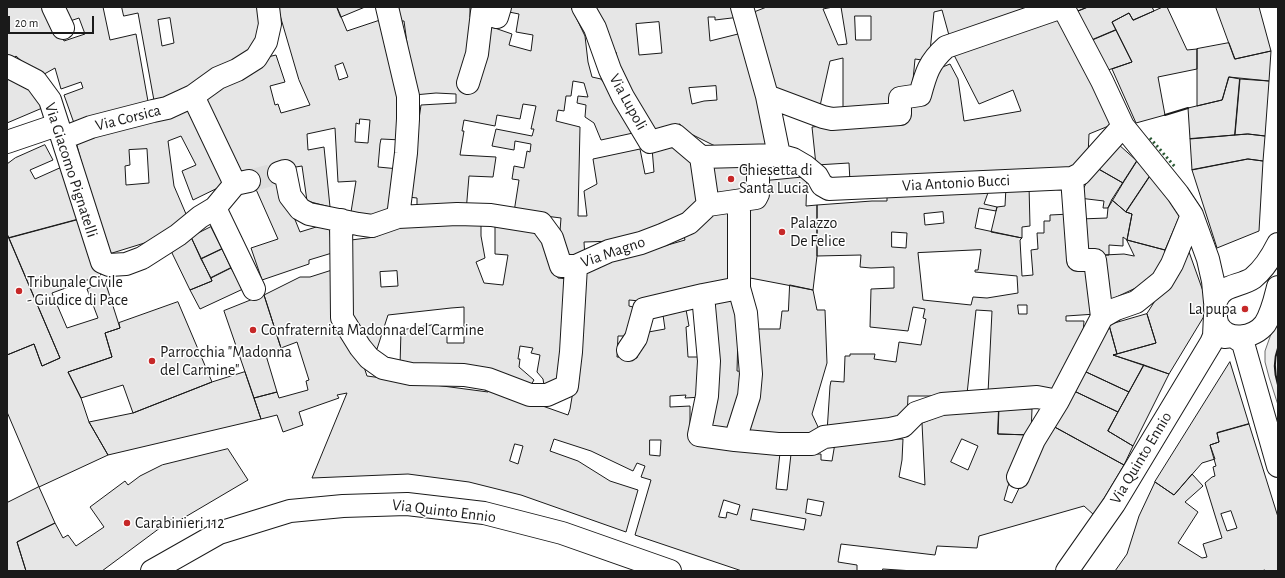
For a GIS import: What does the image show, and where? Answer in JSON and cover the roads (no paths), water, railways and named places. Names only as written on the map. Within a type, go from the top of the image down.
[{"type":"street","points":[[53,7],[63,28]]},
{"type":"street","name":"Via Corsica","points":[[7,142],[60,131],[91,127],[167,108],[193,96],[218,78],[237,70],[256,58],[266,42],[270,24],[268,7]]},
{"type":"street","points":[[279,173],[285,171],[290,196],[300,209],[309,214],[372,226],[398,217],[406,153],[408,96],[387,7]]},
{"type":"street","name":"Via Lupoli","points":[[583,7],[595,28],[610,70],[623,97],[650,142],[675,135],[701,157]]},
{"type":"street","points":[[742,7],[767,96],[779,155],[758,157],[701,157],[708,205],[756,198],[758,194],[758,157]]},
{"type":"street","points":[[767,96],[832,119],[900,114],[900,98],[920,95],[926,72],[937,54],[946,46],[1062,7],[1102,81],[1123,126],[1178,194],[1192,215],[1208,259],[1213,281],[1218,325],[1226,333],[1243,343],[1278,466]]},
{"type":"street","points":[[468,83],[477,54],[482,12],[503,16]]},
{"type":"street","name":"Via Giacomo Pignatelli","points":[[7,66],[36,81],[50,100],[102,262],[109,264],[126,264],[142,258],[178,235],[200,217],[215,208]]},
{"type":"street","points":[[193,96],[242,182],[215,208],[254,289]]},
{"type":"street","points":[[1102,317],[1095,260],[1078,260],[1072,178],[1080,174],[1123,126]]},
{"type":"street","name":"Via Antonio Bucci","points":[[779,155],[793,159],[805,166],[817,176],[822,186],[829,189],[1072,178]]},
{"type":"street","points":[[735,440],[749,396],[751,374],[746,313],[739,288],[740,201]]},
{"type":"street","name":"Via Magno","points":[[398,217],[457,214],[491,215],[541,223],[552,238],[560,266],[576,266],[609,251],[641,243],[689,223],[708,205]]},
{"type":"street","points":[[1018,477],[1034,440],[1058,401],[1102,317],[1116,309],[1136,302],[1162,281],[1172,264],[1192,215]]},
{"type":"street","points":[[341,220],[342,318],[360,347],[369,358],[382,368],[411,374],[464,375],[488,379],[530,395],[547,395],[567,386],[571,352],[576,266]]},
{"type":"street","points":[[1216,308],[1221,292],[1228,287],[1247,282],[1253,278],[1273,254],[1278,244]]},
{"type":"street","points":[[628,350],[636,338],[644,309],[739,288]]},
{"type":"street","points":[[1211,343],[1219,338],[1233,336],[1242,337],[1257,331],[1264,325],[1272,308],[1277,291]]},
{"type":"street","points":[[703,295],[708,361],[707,396],[700,435],[778,444],[812,444],[824,437],[903,426],[916,413],[942,404],[1037,397],[1058,401]]},
{"type":"street","name":"Via Quinto Ennio","points":[[1067,571],[1114,504],[1211,343],[1214,336],[1216,308]]},
{"type":"street","name":"Via Quinto Ennio","points":[[152,571],[219,533],[290,511],[343,506],[407,504],[491,515],[562,533],[670,571]]},
{"type":"tunnel","points":[[249,181],[279,173]]},
{"type":"place","name":"Chiesetta di Santa Lucia","points":[[731,179]]},
{"type":"place","name":"Palazzo De Felice","points":[[782,232]]},
{"type":"place","name":"Tribunale Civile - Giudice di Pace","points":[[19,291]]},
{"type":"place","name":"La pupa","points":[[1245,309]]},
{"type":"place","name":"Confraternita Madonna del Carmine","points":[[253,330]]},
{"type":"place","name":"Parrocchia \"Madonna del Carmine\"","points":[[152,361]]},
{"type":"place","name":"Carabinieri 112","points":[[127,523]]}]
